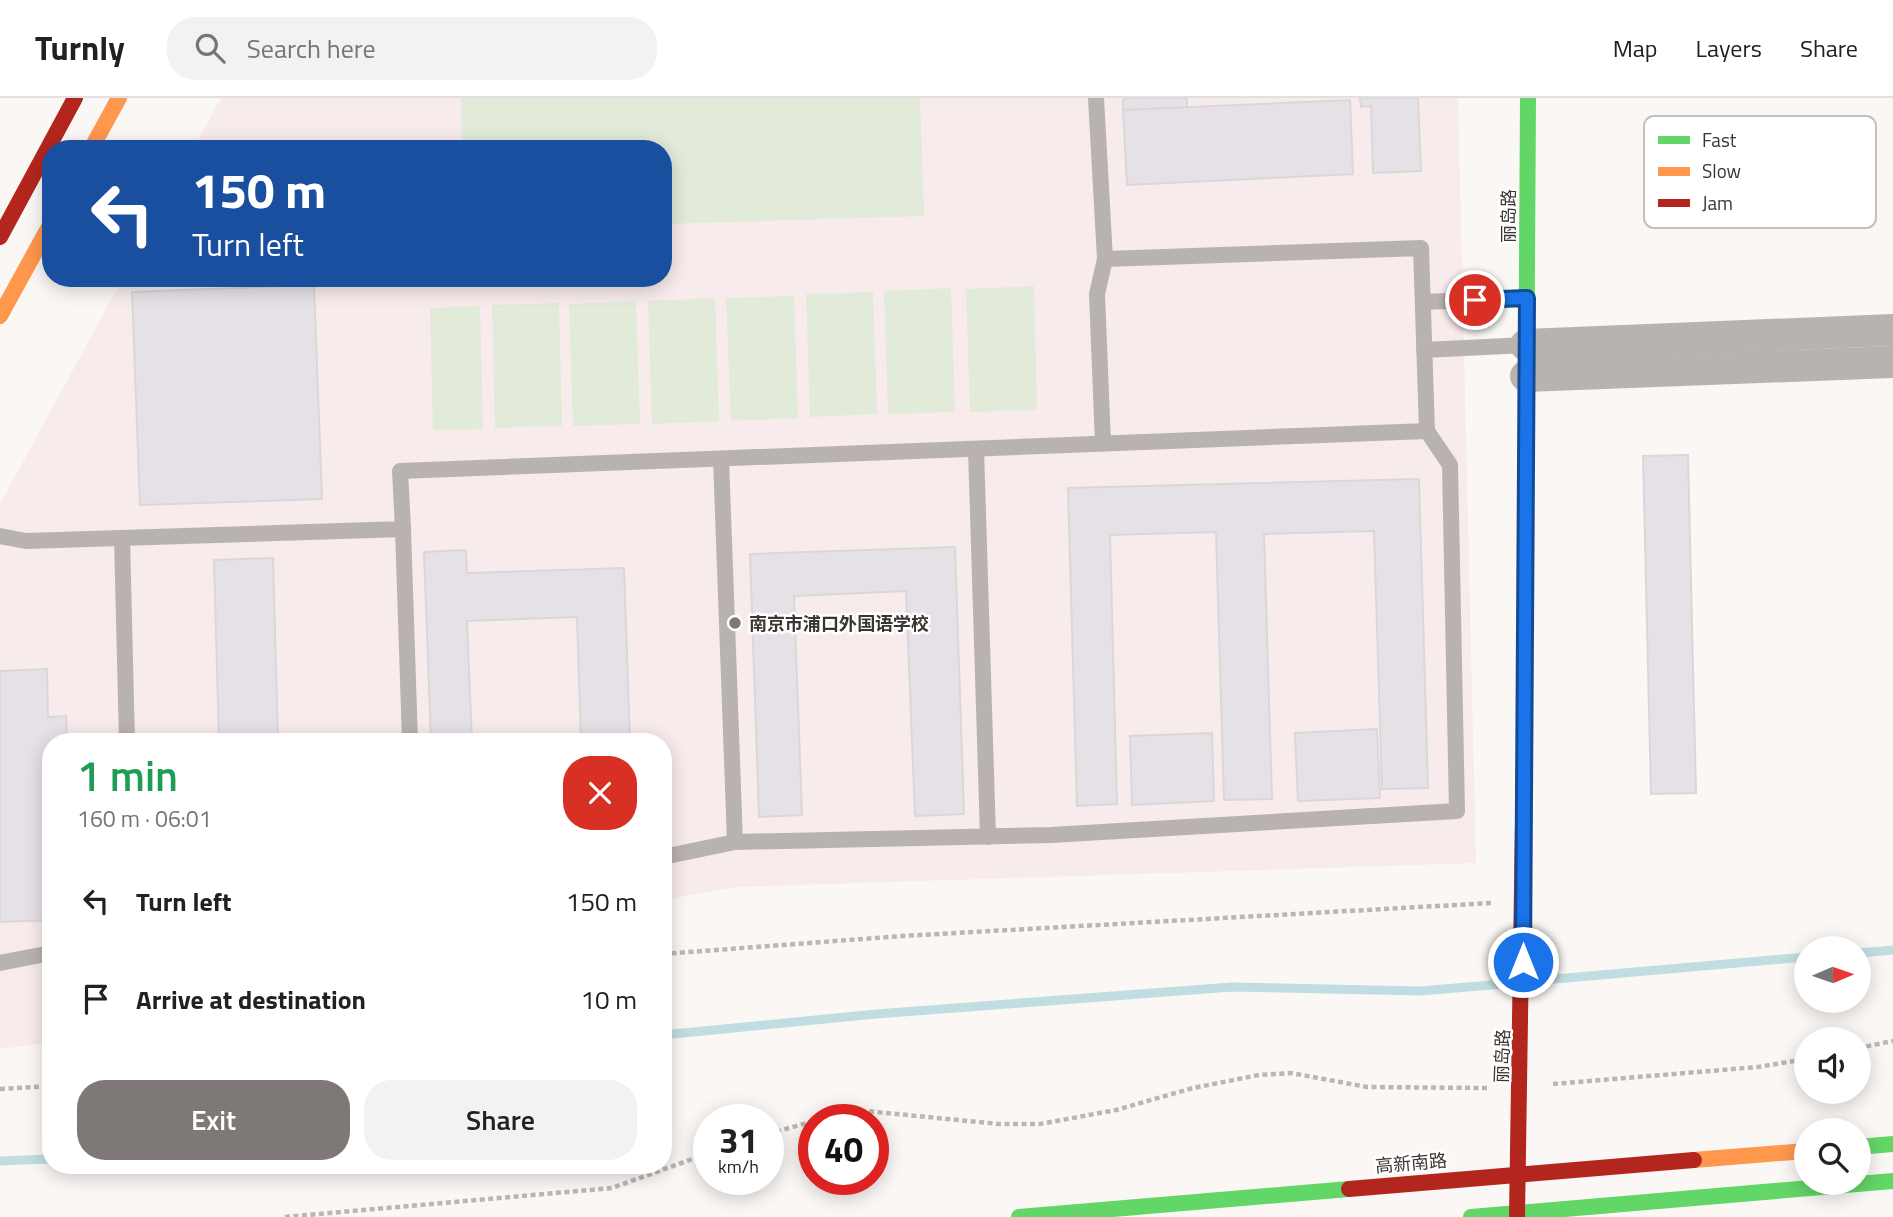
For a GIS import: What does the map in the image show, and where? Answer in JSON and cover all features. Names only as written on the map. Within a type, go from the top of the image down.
[{"type":"main road","points":[[52,140],[75,98]]},
{"type":"main road","points":[[96,140],[119,98]]},
{"type":"main road","name":"丽岛路","points":[[1517,1215],[1523,935],[1528,98]]},
{"type":"main road","points":[[0,237],[42,159]]},
{"type":"main road","points":[[0,316],[42,239]]},
{"type":"main road","points":[[1871,1146],[1893,1144]]},
{"type":"main road","name":"高新南路","points":[[1019,1217],[1794,1152]]},
{"type":"main road","points":[[1471,1217],[1893,1181]]},
{"type":"street","points":[[1526,345],[1893,330]]},
{"type":"street","points":[[1526,376],[1893,362]]},
{"type":"lane","points":[[1096,98],[1105,259],[1097,294],[1103,444]]},
{"type":"lane","points":[[672,855],[735,842],[988,837],[1457,811],[1450,465],[1427,431],[1421,248],[1105,259]]},
{"type":"lane","points":[[1423,302],[1527,298]]},
{"type":"lane","points":[[1424,349],[1526,345]]},
{"type":"lane","points":[[410,733],[400,471],[1427,431]]},
{"type":"lane","points":[[976,449],[988,837]]},
{"type":"lane","points":[[722,459],[735,842]]},
{"type":"lane","points":[[2,539],[26,541],[403,529]]},
{"type":"lane","points":[[122,538],[127,733]]},
{"type":"lane","points":[[0,963],[42,955]]},
{"type":"path","points":[[672,953],[916,935],[1523,901]]},
{"type":"path","points":[[1871,1045],[1893,1041]]},
{"type":"path","points":[[889,1113],[976,1122],[1041,1124],[1084,1118],[1193,1088],[1270,1074],[1291,1073],[1367,1087],[1520,1087],[1758,1068],[1794,1061]]},
{"type":"path","points":[[0,1089],[42,1087]]},
{"type":"path","points":[[672,1168],[693,1159]]},
{"type":"path","points":[[285,1217],[601,1189],[656,1174]]},
{"type":"shaded area","name":"南京市浦口外国语学校","points":[[221,98],[1458,98],[1476,863],[737,887],[672,898],[672,733],[42,733],[42,1043],[0,1049],[0,504],[118,287],[672,287],[672,140],[198,140]]},
{"type":"green space","points":[[461,98],[920,98],[924,216],[672,224],[672,140],[462,140]]},
{"type":"green space","points":[[1034,286],[1037,410],[970,412],[966,289]]},
{"type":"green space","points":[[951,288],[955,412],[888,414],[884,291]]},
{"type":"green space","points":[[873,292],[877,414],[810,417],[806,294]]},
{"type":"green space","points":[[794,296],[798,418],[731,421],[726,298]]},
{"type":"green space","points":[[715,298],[719,421],[652,424],[648,301]]},
{"type":"green space","points":[[636,301],[640,424],[573,426],[569,304]]},
{"type":"green space","points":[[559,303],[562,426],[495,428],[492,305]]},
{"type":"green space","points":[[480,306],[483,429],[433,430],[430,308]]},
{"type":"building","points":[[1123,98],[1187,98],[1187,108],[1123,110]]},
{"type":"building","points":[[1360,98],[1418,98],[1421,171],[1373,173],[1371,106],[1361,107]]},
{"type":"building","points":[[1350,100],[1353,174],[1127,185],[1123,110]]},
{"type":"building","points":[[314,287],[322,499],[140,505],[132,292]]},
{"type":"building","points":[[1688,455],[1696,793],[1651,794],[1643,456]]},
{"type":"building","points":[[1419,479],[1428,788],[1382,789],[1374,531],[1264,534],[1272,799],[1224,800],[1216,532],[1110,535],[1117,804],[1077,806],[1068,488]]},
{"type":"building","points":[[955,547],[964,814],[915,816],[906,591],[794,596],[802,815],[759,817],[750,554]]},
{"type":"building","points":[[466,550],[467,573],[624,568],[630,733],[581,733],[577,617],[467,621],[472,733],[431,733],[424,552]]},
{"type":"building","points":[[273,558],[278,733],[219,733],[214,560]]},
{"type":"building","points":[[47,669],[48,717],[66,716],[67,733],[42,733],[42,920],[0,922],[0,671]]},
{"type":"building","points":[[1377,729],[1380,798],[1298,801],[1295,733]]},
{"type":"building","points":[[1212,733],[1214,801],[1132,805],[1130,736]]},
{"type":"waterway","points":[[1871,952],[1893,950]]},
{"type":"waterway","points":[[1532,981],[1794,958]]},
{"type":"waterway","points":[[672,1034],[876,1014],[1232,987],[1420,991],[1515,983]]},
{"type":"waterway","points":[[0,1161],[42,1159]]},
{"type":"traffic: fast","points":[[1524,756],[1528,98]]},
{"type":"traffic: fast","points":[[1871,1146],[1893,1144]]},
{"type":"traffic: fast","points":[[1471,1217],[1893,1181]]},
{"type":"traffic: fast","points":[[1019,1217],[1349,1189]]},
{"type":"traffic: slow","points":[[96,140],[119,98]]},
{"type":"traffic: slow","points":[[0,316],[42,239]]},
{"type":"traffic: slow","points":[[1694,1160],[1794,1152]]},
{"type":"traffic: jam","points":[[52,140],[75,98]]},
{"type":"traffic: jam","points":[[0,237],[42,159]]},
{"type":"traffic: jam","points":[[1517,1217],[1524,756]]},
{"type":"traffic: jam","points":[[1349,1189],[1694,1160]]},
{"type":"place","name":"南京市浦口外国语学校","points":[[735,623]]},
{"type":"route","points":[[1475,300],[1527,298],[1523,962]]}]
